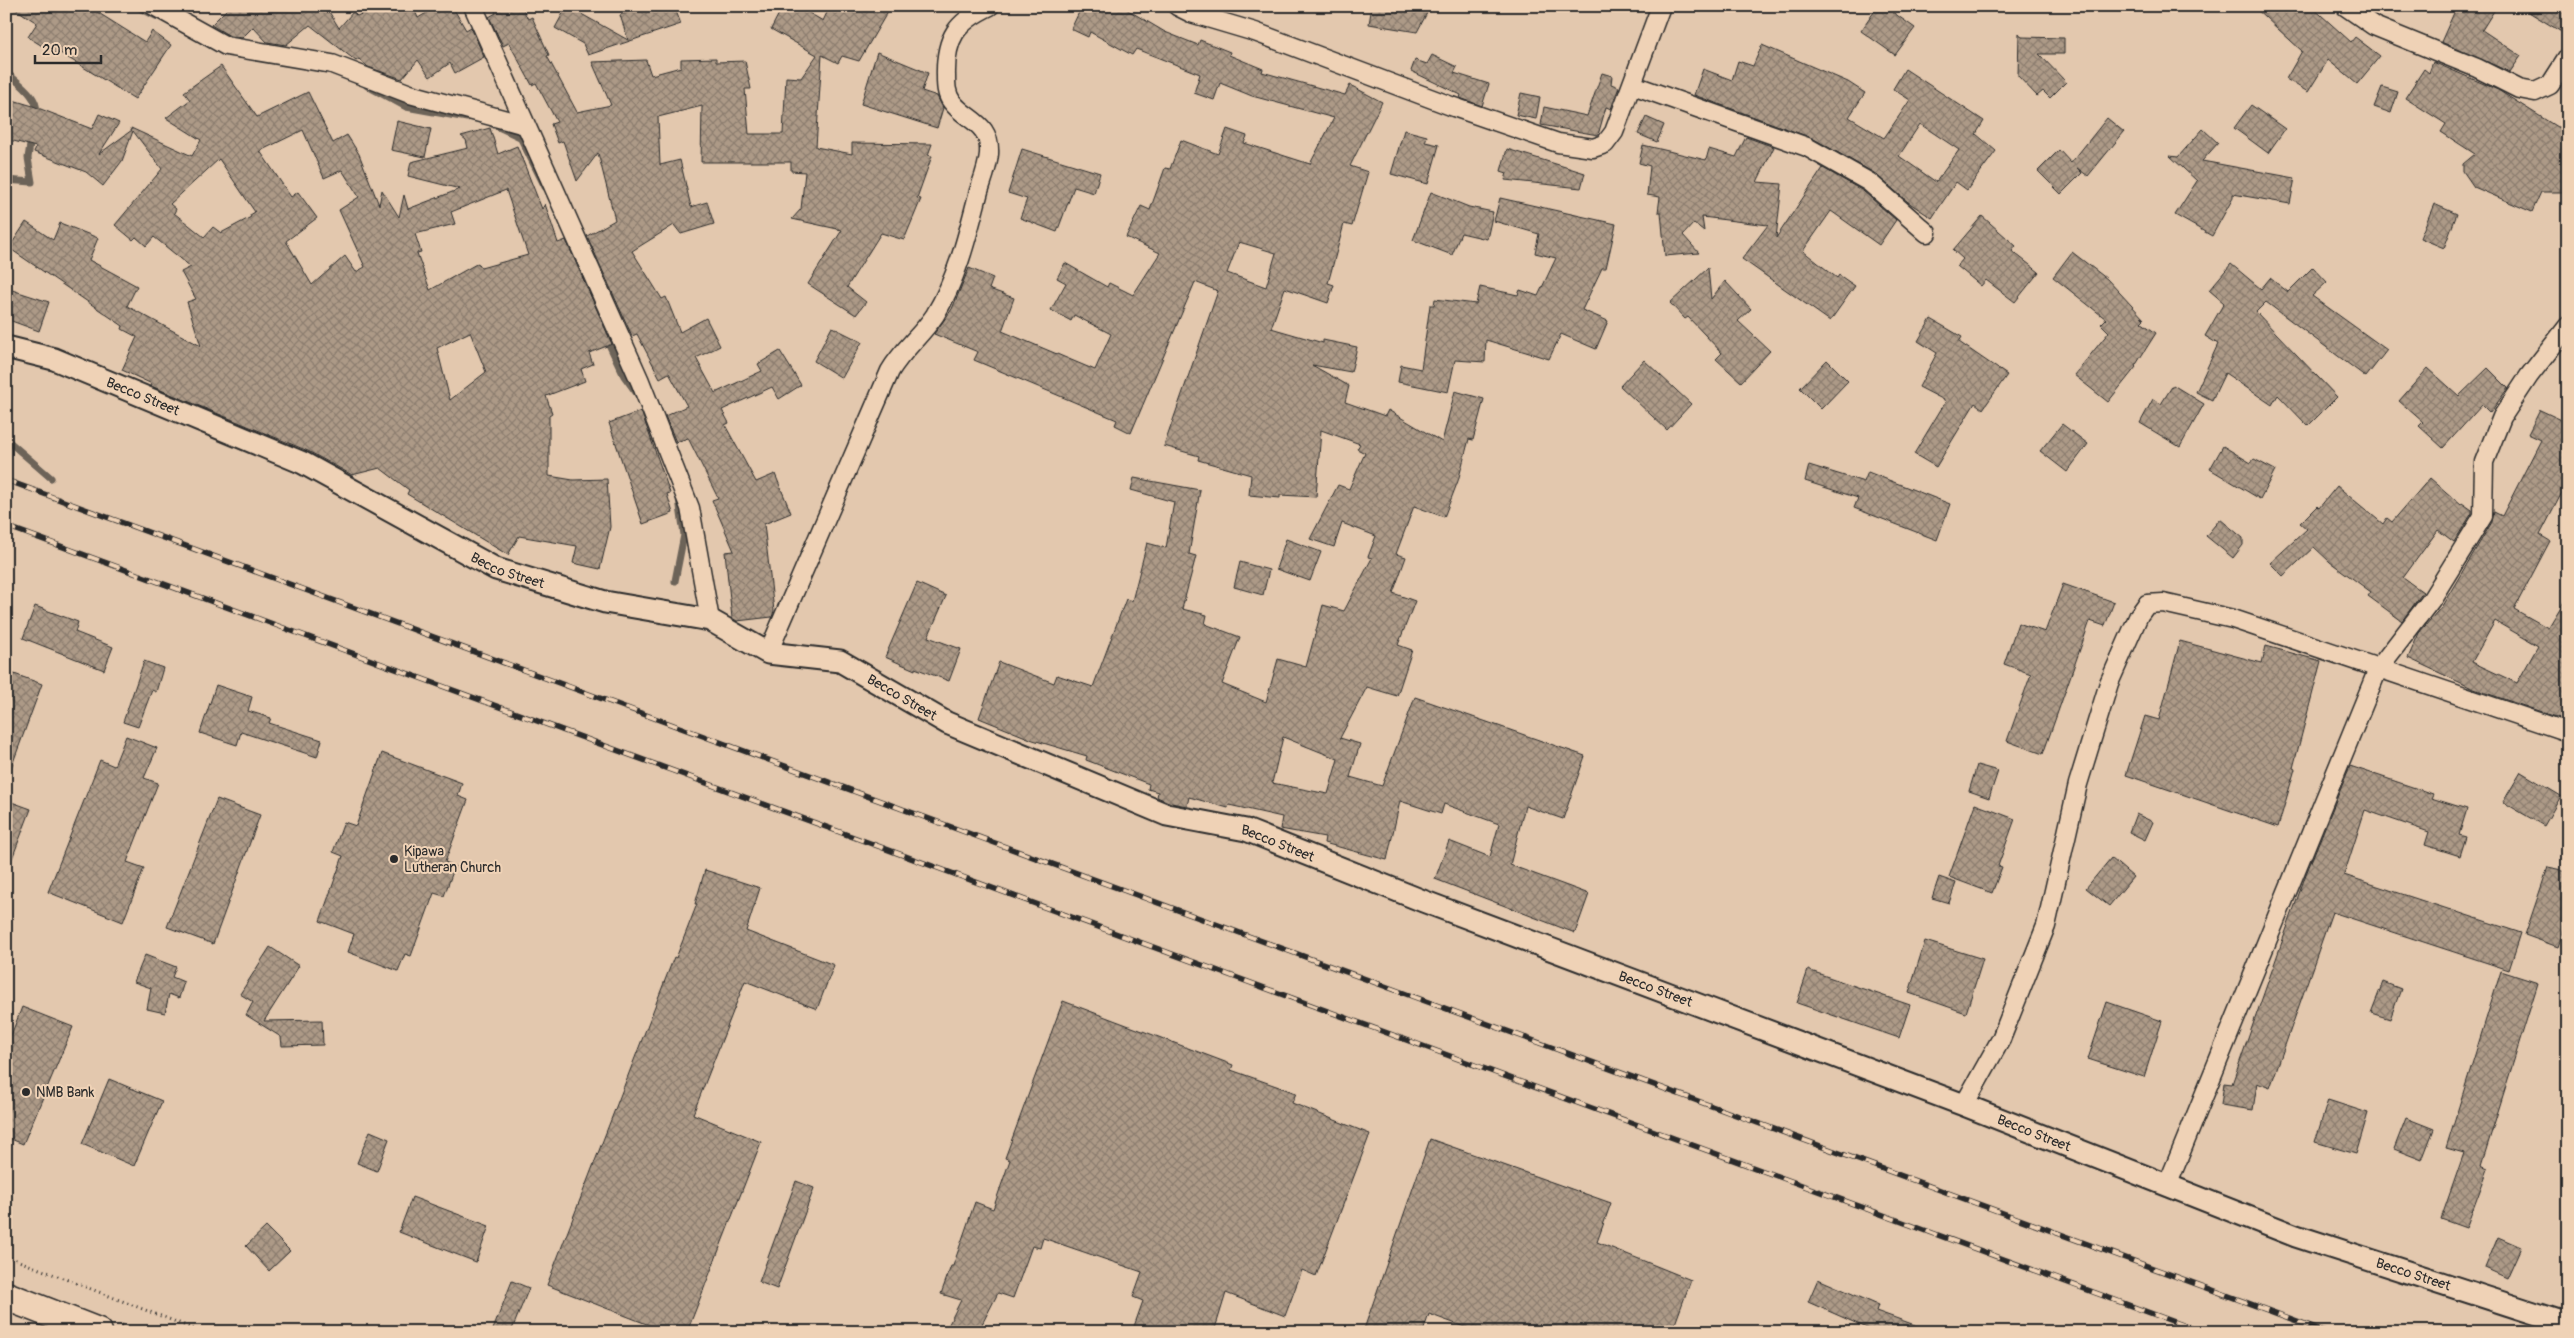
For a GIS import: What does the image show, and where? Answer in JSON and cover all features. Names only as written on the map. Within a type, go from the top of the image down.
[{"type":"highway","points":[[6,1296],[98,1332]]},
{"type":"street","points":[[154,6],[226,46],[332,64],[410,94],[525,125]]},
{"type":"street","points":[[473,6],[640,381],[690,508],[710,620]]},
{"type":"street","points":[[768,653],[890,371],[902,352],[918,337],[935,314],[962,258],[989,154],[986,135],[975,119],[958,109],[950,100],[946,89],[946,57],[954,30],[970,16],[990,6]]},
{"type":"street","points":[[1177,6],[1191,13],[1255,32],[1451,106],[1558,143],[1593,148],[1605,144],[1614,132],[1661,6]]},
{"type":"street","points":[[2345,6],[2374,26],[2477,68],[2519,89],[2535,92],[2550,85],[2568,57]]},
{"type":"street","points":[[1633,85],[1807,147],[1869,182],[1927,233]]},
{"type":"street","points":[[2166,1186],[2378,669],[2431,600],[2483,516],[2484,462],[2502,417],[2528,376],[2568,326]]},
{"type":"street","name":"Becco Street","points":[[6,347],[54,359],[303,463],[496,569],[604,602],[710,620],[768,653],[840,661],[947,722],[1167,815],[1246,830],[1432,904],[1964,1105],[2296,1236],[2568,1324]]},
{"type":"street","points":[[1964,1105],[2001,1039],[2046,926],[2078,784],[2109,683],[2139,615],[2147,604],[2163,603],[2233,619],[2324,648],[2378,669],[2568,732]]},
{"type":"path","points":[[6,1256],[202,1332]]},
{"type":"building","points":[[11,6],[101,6],[97,12],[145,42],[152,31],[171,45],[135,99],[57,51],[55,54],[28,37],[37,23]]},
{"type":"building","points":[[230,6],[332,6],[328,10],[339,28],[353,12],[357,16],[380,6],[413,6],[418,18],[438,6],[452,6],[466,30],[471,27],[484,57],[455,73],[450,63],[430,77],[418,60],[402,79],[368,67],[359,59],[356,61],[310,25],[286,45],[267,42],[253,27],[242,38],[230,36],[211,25]]},
{"type":"building","points":[[493,6],[521,6],[528,19],[532,17],[549,55],[547,56],[577,112],[611,105],[592,62],[646,60],[651,75],[681,67],[681,59],[716,58],[716,62],[745,61],[751,89],[745,89],[749,134],[783,134],[786,77],[801,78],[817,55],[771,29],[783,6],[797,6],[823,21],[830,6],[891,6],[859,61],[842,56],[838,63],[822,55],[816,147],[852,154],[852,143],[932,144],[928,155],[932,156],[917,198],[921,199],[904,240],[881,233],[847,287],[866,302],[856,315],[808,284],[842,230],[792,219],[801,209],[805,172],[791,171],[791,162],[701,162],[702,106],[658,117],[660,165],[680,160],[691,207],[707,202],[714,224],[681,234],[674,225],[632,251],[662,299],[666,297],[680,332],[706,318],[720,346],[696,358],[715,393],[762,371],[758,364],[780,351],[801,385],[779,399],[772,387],[722,410],[729,423],[725,425],[756,482],[775,474],[791,513],[764,524],[774,611],[772,617],[737,621],[732,618],[725,552],[734,551],[712,500],[718,498],[688,438],[676,442],[665,416],[687,406],[669,373],[660,378],[637,334],[632,336],[587,236],[615,220],[598,153],[577,181],[563,141],[558,143],[551,124],[557,122],[536,83],[532,85],[509,43],[503,46],[489,17],[496,13]]},
{"type":"building","points":[[567,6],[628,40],[620,15],[645,6],[674,6],[681,24],[588,55],[583,44],[555,28]]},
{"type":"building","points":[[1082,6],[1121,6],[1165,32],[1198,45],[1200,40],[1230,52],[1229,55],[1263,69],[1262,72],[1345,95],[1350,85],[1382,102],[1350,166],[1368,172],[1352,226],[1344,224],[1328,283],[1334,285],[1328,303],[1285,288],[1271,328],[1323,343],[1323,340],[1357,347],[1351,372],[1312,365],[1349,386],[1345,402],[1385,416],[1388,410],[1442,442],[1455,391],[1484,399],[1473,440],[1469,439],[1458,481],[1444,517],[1414,506],[1396,554],[1406,557],[1393,593],[1415,601],[1398,645],[1412,650],[1397,696],[1367,687],[1340,738],[1360,744],[1350,777],[1382,786],[1415,697],[1585,756],[1563,819],[1525,806],[1510,865],[1589,894],[1575,933],[1435,879],[1449,841],[1490,857],[1499,824],[1444,804],[1441,814],[1400,801],[1387,860],[1324,843],[1325,837],[1280,829],[1282,817],[1229,805],[1228,808],[1189,797],[1187,806],[1171,803],[1157,797],[1158,792],[1148,789],[1149,784],[1086,760],[1087,756],[1033,740],[979,718],[999,662],[1054,683],[1057,675],[1093,687],[1126,599],[1132,601],[1147,543],[1166,548],[1174,502],[1131,490],[1134,478],[1200,490],[1189,554],[1196,556],[1182,609],[1207,615],[1205,624],[1240,637],[1222,684],[1266,702],[1278,659],[1306,667],[1323,605],[1344,611],[1372,558],[1368,557],[1376,536],[1342,523],[1334,547],[1310,539],[1338,485],[1349,489],[1365,453],[1357,449],[1360,444],[1321,430],[1316,497],[1280,495],[1280,498],[1249,495],[1251,475],[1198,460],[1199,456],[1164,446],[1218,291],[1195,282],[1131,433],[1115,425],[1117,420],[974,360],[978,352],[934,334],[952,309],[969,268],[993,278],[989,289],[1014,298],[1002,331],[1095,370],[1111,334],[1074,315],[1071,321],[1051,310],[1066,283],[1057,278],[1065,263],[1107,287],[1109,283],[1133,295],[1160,253],[1126,237],[1141,206],[1150,210],[1165,168],[1170,169],[1181,140],[1218,154],[1227,129],[1247,136],[1244,143],[1310,164],[1334,118],[1252,96],[1220,83],[1214,100],[1194,93],[1200,74],[1136,49],[1132,55],[1090,32],[1088,37],[1071,29]],"holes":[[[1239,242],[1276,253],[1266,287],[1227,273]],[[1283,737],[1338,759],[1328,794],[1272,783]]]},
{"type":"building","points":[[1372,6],[1407,6],[1427,13],[1417,32],[1369,24]]},
{"type":"building","points":[[1878,6],[1884,6],[1915,28],[1895,55],[1861,31]]},
{"type":"building","points":[[2253,6],[2311,6],[2351,42],[2355,37],[2380,56],[2357,84],[2328,60],[2308,92],[2286,79],[2302,51]]},
{"type":"building","points":[[2457,6],[2497,6],[2482,30],[2521,56],[2510,72],[2441,42]]},
{"type":"building","points":[[2519,6],[2568,6],[2568,36]]},
{"type":"building","points":[[2019,33],[2022,37],[2064,38],[2064,54],[2039,54],[2066,82],[2050,98],[2043,91],[2037,96],[2018,76]]},
{"type":"building","points":[[1762,45],[1848,82],[1865,93],[1849,117],[1884,138],[1910,100],[1893,89],[1905,69],[1984,121],[1976,134],[1996,151],[1967,190],[1956,182],[1932,218],[1908,202],[1874,173],[1812,138],[1694,95],[1703,69],[1732,80],[1738,61],[1753,66]],"holes":[[[1920,124],[1959,150],[1936,182],[1899,156]]]},
{"type":"building","points":[[877,52],[928,73],[922,91],[937,96],[943,108],[937,128],[861,104]]},
{"type":"building","points":[[1432,55],[1457,67],[1454,73],[1489,84],[1482,106],[1460,98],[1461,95],[1411,71],[1415,60],[1427,64]]},
{"type":"building","points":[[2433,62],[2498,90],[2557,127],[2568,127],[2568,192],[2541,192],[2532,212],[2474,187],[2463,171],[2463,164],[2475,154],[2441,132],[2446,124],[2405,98],[2424,69],[2429,73]]},
{"type":"building","points":[[221,66],[257,117],[308,92],[333,143],[347,135],[359,154],[379,205],[382,190],[399,217],[404,195],[408,209],[460,189],[408,176],[411,162],[468,148],[466,140],[461,136],[490,128],[498,154],[517,146],[542,209],[545,204],[558,243],[566,240],[612,344],[589,353],[593,364],[581,369],[585,381],[546,396],[552,413],[549,415],[549,476],[573,480],[607,479],[610,527],[600,569],[573,563],[577,546],[519,536],[508,555],[407,494],[409,490],[380,468],[352,475],[308,451],[151,386],[152,384],[122,370],[137,337],[122,329],[123,326],[9,248],[26,222],[53,240],[60,223],[98,238],[89,260],[137,286],[127,306],[201,346],[187,302],[196,299],[181,272],[191,267],[154,237],[146,246],[136,237],[133,240],[115,225],[162,169],[133,131],[122,161],[103,186],[86,172],[34,152],[36,147],[6,139],[6,98],[33,106],[92,129],[99,114],[119,123],[99,154],[132,130],[131,128],[192,156],[201,140],[166,118],[190,100],[184,92]],"holes":[[[303,130],[324,178],[342,170],[359,197],[339,210],[365,267],[356,272],[345,256],[312,285],[286,241],[317,218],[298,192],[291,197],[260,151]],[[219,159],[255,212],[250,215],[251,217],[221,233],[213,227],[204,237],[174,213],[176,209],[170,204]],[[506,190],[528,255],[481,268],[478,263],[430,290],[417,253],[421,252],[415,234],[455,224],[451,212]],[[470,332],[486,372],[450,400],[437,348]]]},
{"type":"building","points":[[1602,73],[1612,76],[1611,84],[1619,87],[1611,109],[1606,107],[1598,135],[1541,125],[1544,107],[1587,116]]},
{"type":"building","points":[[2382,87],[2398,92],[2391,113],[2374,107]]},
{"type":"building","points":[[1521,93],[1540,97],[1536,119],[1516,115]]},
{"type":"building","points":[[2251,105],[2285,129],[2268,153],[2234,128]]},
{"type":"building","points":[[1646,117],[1664,125],[1657,142],[1638,134]]},
{"type":"building","points":[[2107,118],[2124,132],[2088,176],[2077,168],[2082,173],[2061,194],[2038,171],[2059,150],[2071,163]]},
{"type":"building","points":[[397,121],[431,129],[425,157],[391,150]]},
{"type":"building","points":[[2203,129],[2218,143],[2202,161],[2295,178],[2290,204],[2233,194],[2233,198],[2212,236],[2175,215],[2197,181],[2170,156],[2178,157]]},
{"type":"building","points":[[1404,130],[1427,136],[1425,142],[1439,145],[1428,184],[1391,174]]},
{"type":"building","points":[[1746,137],[1774,147],[1757,182],[1782,184],[1776,238],[1823,168],[1863,191],[1896,220],[1879,245],[1831,211],[1803,251],[1837,278],[1839,275],[1855,286],[1830,321],[1742,259],[1768,225],[1702,217],[1704,231],[1694,223],[1683,235],[1699,253],[1665,256],[1661,212],[1658,212],[1660,197],[1647,195],[1650,166],[1639,163],[1643,145],[1706,160],[1709,149],[1736,157]]},
{"type":"building","points":[[1022,149],[1100,173],[1094,193],[1074,187],[1057,232],[1020,218],[1027,199],[1008,193]]},
{"type":"building","points":[[1507,149],[1585,173],[1581,188],[1505,180],[1507,173],[1501,171]]},
{"type":"building","points":[[1431,192],[1469,207],[1493,212],[1487,239],[1461,233],[1452,255],[1413,240]]},
{"type":"building","points":[[1500,198],[1616,224],[1606,268],[1602,268],[1582,310],[1608,321],[1596,349],[1561,334],[1549,359],[1486,340],[1485,362],[1455,360],[1448,392],[1398,382],[1401,365],[1421,369],[1430,305],[1434,305],[1435,299],[1476,304],[1480,287],[1518,295],[1520,290],[1538,296],[1556,258],[1535,253],[1539,234],[1494,221]]},
{"type":"building","points":[[2434,204],[2457,214],[2444,248],[2420,238]]},
{"type":"building","points":[[1982,216],[2016,246],[2012,251],[2039,272],[2015,302],[1986,280],[1981,286],[1957,266],[1963,259],[1953,250]]},
{"type":"building","points":[[2072,252],[2107,279],[2144,319],[2141,322],[2156,333],[2136,367],[2108,402],[2074,375],[2109,332],[2101,324],[2106,319],[2053,277]]},
{"type":"building","points":[[2231,264],[2261,289],[2270,278],[2288,292],[2313,267],[2327,282],[2312,296],[2387,350],[2366,377],[2266,302],[2256,312],[2337,397],[2308,426],[2278,395],[2272,405],[2225,373],[2212,400],[2196,392],[2218,344],[2205,336],[2224,303],[2209,290]]},
{"type":"building","points":[[1708,268],[1711,299],[1725,281],[1751,309],[1738,321],[1770,351],[1741,382],[1716,359],[1722,353],[1688,317],[1685,319],[1670,303]]},
{"type":"building","points":[[6,288],[49,302],[39,331],[6,319]]},
{"type":"building","points":[[1931,319],[1962,337],[1959,342],[2007,375],[1983,409],[1975,403],[1936,467],[1914,454],[1946,401],[1919,387],[1937,353],[1918,341]]},
{"type":"building","points":[[832,327],[862,342],[842,378],[814,361]]},
{"type":"building","points":[[1644,360],[1691,404],[1667,430],[1620,386]]},
{"type":"building","points":[[1827,360],[1848,381],[1821,409],[1800,388]]},
{"type":"building","points":[[2428,368],[2459,396],[2488,368],[2508,388],[2490,413],[2482,405],[2443,448],[2419,426],[2423,422],[2399,401]]},
{"type":"building","points":[[2173,385],[2204,404],[2180,447],[2140,423],[2153,399],[2161,404]]},
{"type":"building","points":[[2540,410],[2568,423],[2568,481],[2540,535],[2550,541],[2514,609],[2548,628],[2568,595],[2568,721],[2474,689],[2408,658],[2419,633],[2442,606],[2492,522],[2494,512],[2502,516],[2541,440],[2528,434]],"holes":[[[2495,621],[2538,646],[2517,683],[2472,662]]]},
{"type":"building","points":[[641,411],[670,493],[667,494],[673,513],[643,524],[609,423]]},
{"type":"building","points":[[2062,424],[2088,444],[2067,472],[2040,451]]},
{"type":"building","points":[[2223,446],[2251,463],[2254,459],[2275,470],[2260,499],[2210,469]]},
{"type":"building","points":[[1809,465],[1864,482],[1868,472],[1950,504],[1937,540],[1854,508],[1858,498],[1805,481]]},
{"type":"building","points":[[2430,478],[2461,505],[2462,503],[2472,510],[2472,513],[2454,542],[2438,530],[2403,578],[2423,592],[2402,621],[2368,596],[2371,592],[2330,562],[2314,547],[2283,576],[2270,563],[2307,529],[2300,523],[2317,506],[2319,508],[2337,486],[2383,524],[2387,518],[2392,522]]},
{"type":"building","points":[[2220,519],[2243,538],[2243,545],[2233,558],[2206,536]]},
{"type":"building","points":[[1286,539],[1321,552],[1310,581],[1276,569]]},
{"type":"building","points":[[1240,562],[1269,570],[1263,595],[1234,587]]},
{"type":"building","points":[[917,583],[946,596],[928,637],[961,649],[949,681],[915,668],[915,670],[885,657]]},
{"type":"building","points":[[2063,584],[2114,602],[2105,626],[2090,621],[2043,754],[2007,741],[2031,674],[2004,664],[2018,623],[2045,632]]},
{"type":"building","points":[[35,606],[78,622],[75,632],[113,647],[104,670],[23,638]]},
{"type":"building","points":[[2180,641],[2262,663],[2266,646],[2321,661],[2293,768],[2295,769],[2278,827],[2126,775],[2145,716],[2159,720]]},
{"type":"building","points":[[144,661],[163,668],[156,692],[152,690],[138,727],[123,722]]},
{"type":"building","points":[[6,671],[42,684],[8,776],[6,776]]},
{"type":"building","points":[[216,685],[252,697],[248,711],[271,718],[269,723],[322,740],[317,757],[241,732],[237,745],[200,733]]},
{"type":"building","points":[[126,736],[157,748],[144,778],[158,783],[127,862],[144,868],[123,922],[48,892],[100,760],[114,766]]},
{"type":"building","name":"Kipawa Lutheran Church","points":[[382,753],[462,783],[458,796],[468,800],[445,862],[455,866],[444,896],[434,893],[411,956],[405,954],[398,971],[348,952],[354,934],[320,921],[343,856],[333,852],[344,822],[356,826]]},
{"type":"building","points":[[1977,765],[1998,771],[1989,798],[1969,791]]},
{"type":"building","points":[[2350,766],[2433,794],[2431,798],[2467,809],[2459,835],[2466,837],[2460,856],[2425,845],[2429,832],[2365,810],[2344,875],[2521,933],[2509,970],[2332,912],[2270,1088],[2257,1083],[2253,1110],[2221,1105],[2224,1083],[2232,1084],[2306,874]]},
{"type":"building","points":[[2521,772],[2561,796],[2544,826],[2503,802]]},
{"type":"building","points":[[217,799],[260,815],[213,944],[167,927]]},
{"type":"building","points":[[6,800],[31,809],[8,869],[6,869]]},
{"type":"building","points":[[1975,804],[2015,819],[1998,866],[2002,867],[1992,893],[1949,877]]},
{"type":"building","points":[[2136,814],[2153,822],[2145,840],[2129,832]]},
{"type":"building","points":[[2111,858],[2133,877],[2109,906],[2086,888]]},
{"type":"building","points":[[2548,867],[2568,871],[2568,917],[2558,947],[2525,935]]},
{"type":"building","points":[[705,870],[760,888],[746,931],[834,965],[817,1009],[745,981],[693,1114],[761,1142],[687,1332],[667,1332],[547,1285],[674,957],[676,958],[697,904],[695,904]]},
{"type":"building","points":[[1939,877],[1956,883],[1949,903],[1932,898]]},
{"type":"building","points":[[1925,941],[1983,959],[1966,1013],[1909,993]]},
{"type":"building","points":[[270,947],[299,966],[264,1021],[322,1020],[323,1045],[282,1046],[281,1037],[246,1015],[253,1002],[240,994]]},
{"type":"building","points":[[145,955],[176,967],[172,977],[184,982],[179,998],[169,994],[165,1013],[147,1009],[151,988],[134,982]]},
{"type":"building","points":[[1808,970],[1910,1005],[1899,1038],[1797,1003]]},
{"type":"building","points":[[2501,971],[2538,983],[2481,1166],[2488,1169],[2466,1228],[2441,1219],[2464,1153],[2446,1148]]},
{"type":"building","points":[[2383,982],[2401,989],[2390,1019],[2371,1013]]},
{"type":"building","points":[[1063,1001],[1233,1065],[1231,1070],[1296,1093],[1292,1103],[1370,1134],[1316,1276],[1302,1270],[1285,1316],[1226,1293],[1214,1332],[1132,1332],[1143,1301],[1133,1297],[1142,1272],[1043,1238],[1040,1248],[1032,1246],[1013,1298],[998,1293],[978,1332],[945,1332],[961,1300],[941,1294],[951,1266],[953,1266],[975,1202],[993,1209],[1010,1160],[1005,1158]]},
{"type":"building","points":[[2107,1002],[2162,1021],[2144,1077],[2088,1059]]},
{"type":"building","name":"NMB Bank","points":[[22,1007],[73,1027],[23,1144],[6,1137],[6,1048]]},
{"type":"building","points":[[109,1079],[162,1101],[134,1166],[82,1144]]},
{"type":"building","points":[[2328,1100],[2368,1113],[2356,1154],[2315,1142]]},
{"type":"building","points":[[2406,1118],[2434,1129],[2422,1160],[2394,1149]]},
{"type":"building","points":[[370,1131],[389,1139],[377,1171],[357,1163]]},
{"type":"building","points":[[1430,1139],[1611,1203],[1597,1242],[1691,1280],[1672,1332],[1478,1332],[1429,1314],[1423,1332],[1363,1332]]},
{"type":"building","points":[[796,1181],[814,1188],[777,1289],[759,1282]]},
{"type":"building","points":[[412,1197],[489,1226],[476,1262],[399,1232]]},
{"type":"building","points":[[266,1227],[290,1251],[269,1271],[246,1246]]},
{"type":"building","points":[[2498,1237],[2521,1247],[2507,1278],[2485,1268]]},
{"type":"building","points":[[1818,1279],[1878,1305],[1876,1311],[1926,1329],[1926,1332],[1876,1332],[1808,1302]]},
{"type":"building","points":[[512,1281],[529,1288],[511,1332],[492,1332]]},
{"type":"waterway","points":[[136,6],[156,16]]},
{"type":"waterway","points":[[6,72],[32,97],[37,109],[36,116]]},
{"type":"waterway","points":[[367,86],[406,107],[467,118]]},
{"type":"waterway","points":[[492,124],[520,137],[545,187]]},
{"type":"waterway","points":[[6,180],[32,182],[28,158],[31,138]]},
{"type":"waterway","points":[[581,268],[593,302]]},
{"type":"waterway","points":[[606,338],[624,376],[640,398]]},
{"type":"waterway","points":[[6,439],[51,478]]},
{"type":"waterway","points":[[675,581],[684,535],[679,499]]},
{"type":"railway","points":[[6,480],[2327,1332]]},
{"type":"railway","points":[[6,526],[2202,1332]]},
{"type":"place","name":"Kipawa Lutheran Church","points":[[394,859]]},
{"type":"place","name":"NMB Bank","points":[[26,1092]]}]
